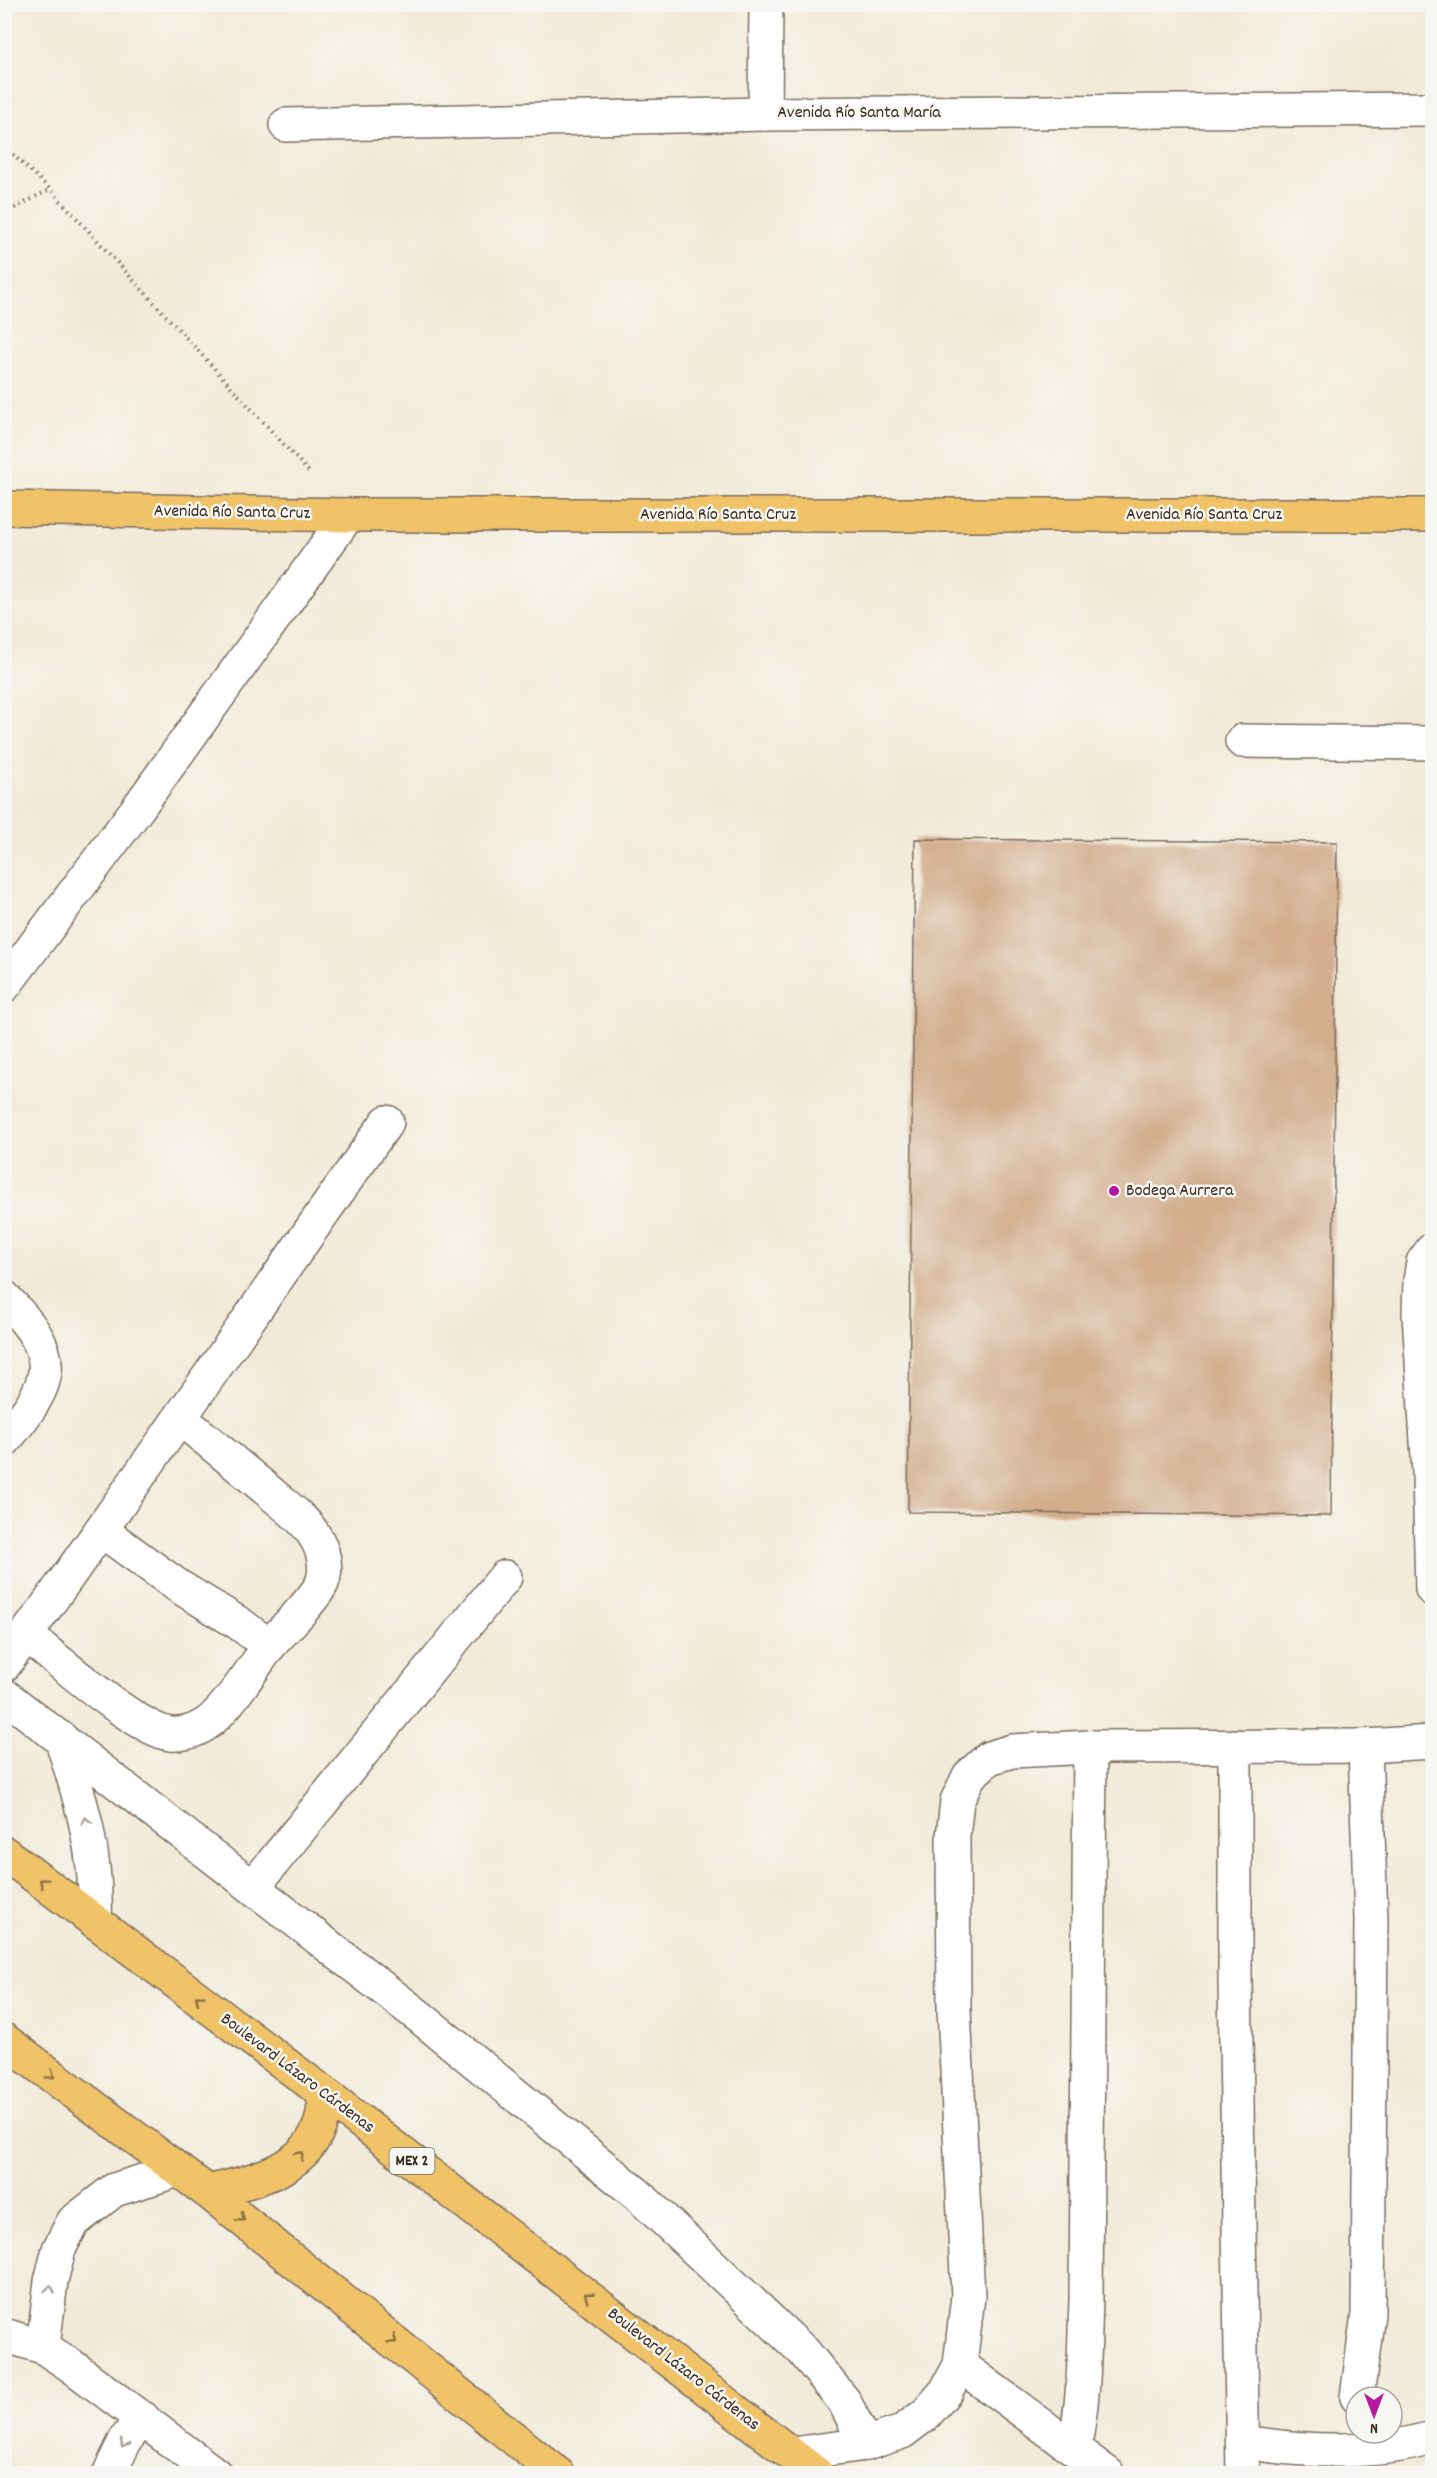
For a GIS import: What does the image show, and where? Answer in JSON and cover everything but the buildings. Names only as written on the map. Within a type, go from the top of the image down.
[{"type":"main road","name":"Avenida Río Santa Cruz","points":[[4,508],[348,515],[1432,515]]},
{"type":"main road","name":"Boulevard Lázaro Cárdenas","points":[[4,1853],[325,2094],[805,2464]]},
{"type":"main road","points":[[4,2040],[208,2192],[558,2474]]},
{"type":"main road","points":[[208,2192],[250,2182],[296,2160],[311,2143],[321,2122],[325,2094]]},
{"type":"street","points":[[765,114],[766,4]]},
{"type":"street","name":"Avenida Río Santa María","points":[[286,125],[765,114],[1432,109]]},
{"type":"street","points":[[4,987],[138,808],[348,515]]},
{"type":"street","points":[[1242,741],[1432,742]]},
{"type":"street","points":[[4,1665],[102,1532],[387,1122]]},
{"type":"street","points":[[1432,1250],[1423,1262],[1419,1314],[1429,1473],[1432,1589]]},
{"type":"street","points":[[4,1297],[24,1318],[42,1344],[45,1376],[42,1389],[33,1404],[4,1441]]},
{"type":"street","points":[[26,1635],[110,1700],[153,1728],[171,1734],[187,1732],[203,1727],[215,1717],[269,1646],[312,1598],[322,1582],[324,1564],[322,1551],[314,1534],[302,1520],[180,1418]]},
{"type":"street","points":[[102,1532],[178,1586],[240,1624],[269,1646]]},
{"type":"street","points":[[253,1887],[505,1577]]},
{"type":"street","points":[[4,1695],[420,2017],[637,2194],[804,2352],[844,2401],[866,2444]]},
{"type":"street","points":[[61,1738],[90,1834],[95,1868],[95,1921]]},
{"type":"street","points":[[805,2464],[902,2432],[926,2414],[946,2391],[960,2365],[968,2296],[954,2009],[953,1836],[957,1802],[969,1776],[989,1758],[1012,1750],[1090,1747],[1365,1746],[1432,1742]]},
{"type":"street","points":[[1235,1746],[1235,1990],[1243,2458],[1287,2449],[1332,2462],[1432,2438]]},
{"type":"street","points":[[1359,2385],[1368,2314],[1371,1919],[1365,1746]]},
{"type":"street","points":[[1074,2448],[1081,2418],[1086,2300],[1090,1747]]},
{"type":"street","points":[[43,2347],[51,2281],[59,2249],[73,2222],[114,2190],[178,2170]]},
{"type":"street","points":[[4,2335],[43,2347],[143,2418],[215,2474]]},
{"type":"street","points":[[960,2365],[1108,2474]]},
{"type":"street","points":[[109,2474],[126,2439],[143,2418]]},
{"type":"street","points":[[1332,2462],[1344,2436]]},
{"type":"path","points":[[4,139],[10,152],[50,189],[348,515]]},
{"type":"path","points":[[4,214],[50,189]]},
{"type":"place","name":"Bodega Aurrera","points":[[1114,1191]]}]
